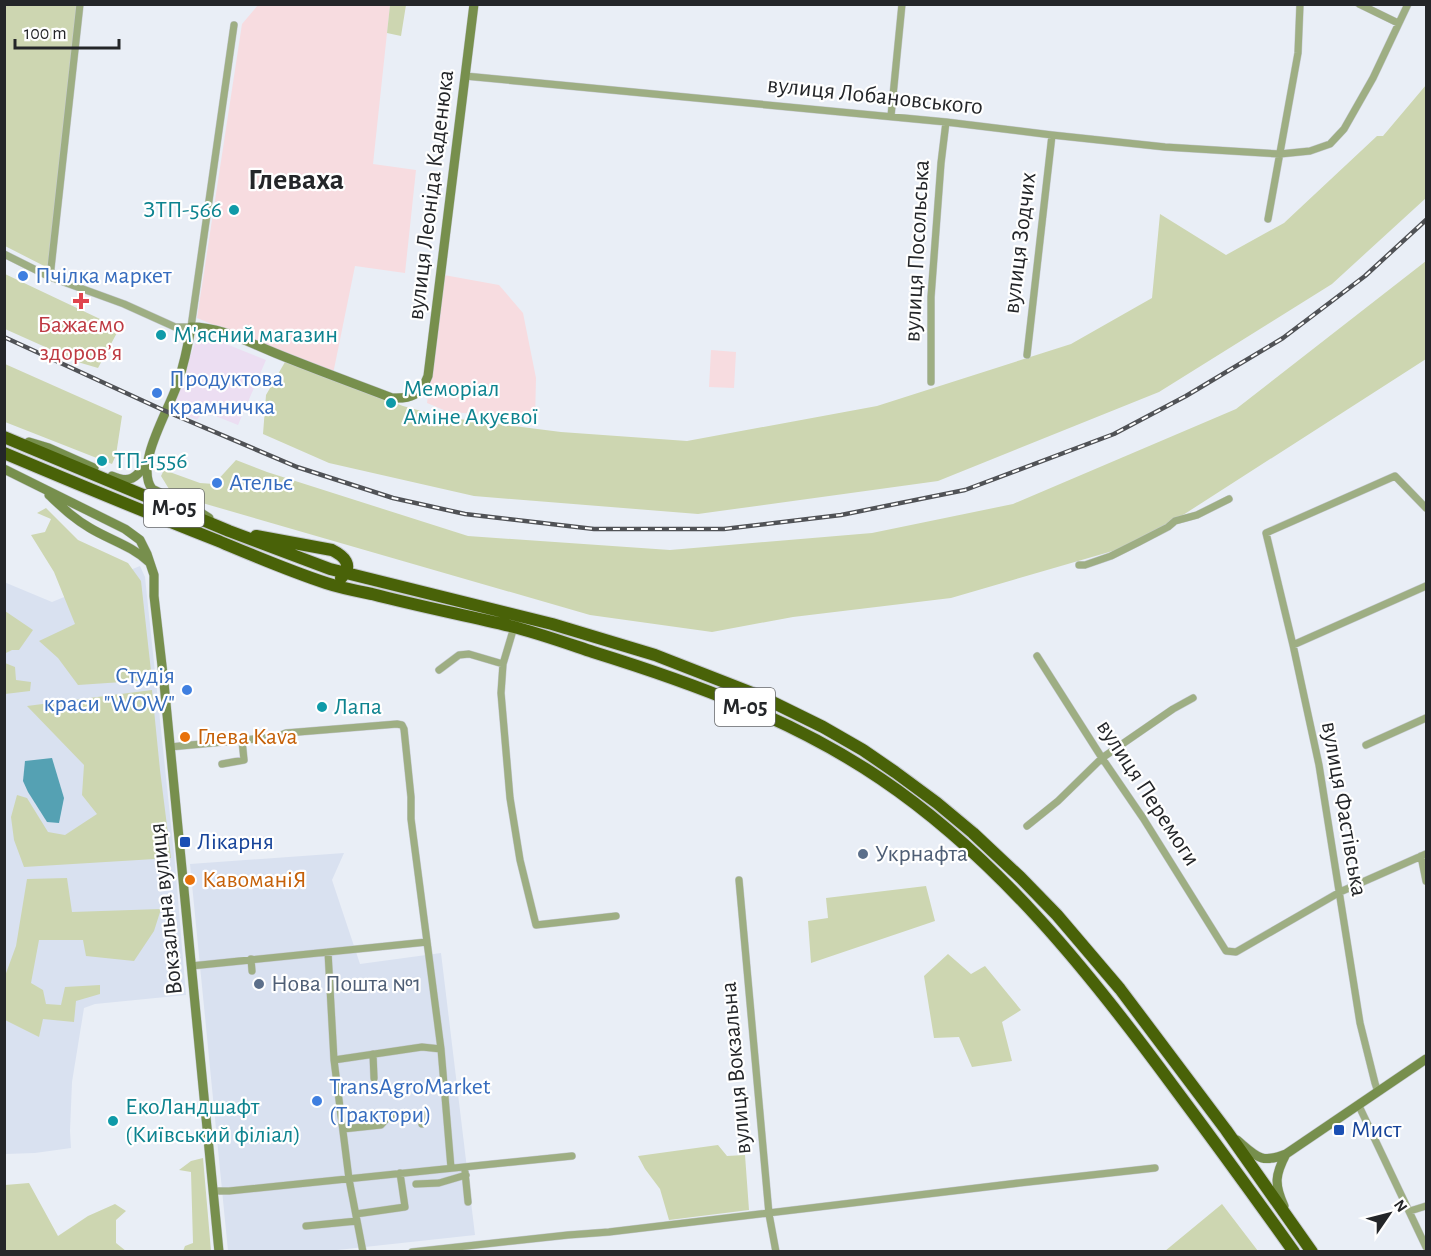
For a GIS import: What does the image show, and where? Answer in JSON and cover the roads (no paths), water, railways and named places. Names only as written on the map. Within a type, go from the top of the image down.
[{"type":"highway","name":"М-05","points":[[4,436],[229,531],[330,569],[552,624],[655,655],[769,700],[863,750],[938,803],[1020,877],[1057,915],[1120,989],[1226,1130],[1312,1251]]},
{"type":"highway","name":"М-05","points":[[4,453],[160,519],[329,584],[514,627],[651,670],[753,710],[816,739],[882,780],[956,838],[999,878],[1074,957],[1130,1027],[1294,1251]]},
{"type":"highway","points":[[229,531],[332,550],[342,555],[346,562],[345,573],[343,577],[329,584]]},
{"type":"street","points":[[50,277],[80,4]]},
{"type":"street","name":"вулиця Леоніда Каденюка","points":[[191,327],[225,332],[392,399],[413,396],[421,390],[428,376],[474,4]]},
{"type":"street","points":[[891,116],[902,4]]},
{"type":"street","points":[[1268,219],[1298,53],[1300,4]]},
{"type":"street","points":[[1359,4],[1398,23]]},
{"type":"street","name":"вулиця Лобановського","points":[[465,76],[891,116],[1165,147],[1280,154],[1310,151],[1330,144],[1344,129],[1373,78],[1408,4]]},
{"type":"street","points":[[229,531],[198,511],[152,489],[147,479],[148,458],[177,385],[191,327],[234,25]]},
{"type":"street","name":"вулиця Посольська","points":[[931,382],[931,297],[946,122]]},
{"type":"street","name":"вулиця Зодчих","points":[[1027,355],[1052,135]]},
{"type":"street","points":[[4,254],[50,277],[124,304],[175,327],[191,327]]},
{"type":"street","points":[[4,436],[49,448],[120,480],[129,481],[148,461]]},
{"type":"street","points":[[4,469],[133,534],[131,542],[126,546]]},
{"type":"street","name":"вулиця Фастівська","points":[[1378,1092],[1360,1023],[1319,765],[1266,533],[1395,476],[1426,508]]},
{"type":"street","points":[[43,489],[70,516],[134,550],[150,564]]},
{"type":"street","points":[[1080,565],[1111,556],[1168,527],[1175,520],[1197,515],[1229,499]]},
{"type":"street","points":[[91,529],[92,524],[100,517]]},
{"type":"street","name":"Вокзальна вулиця","points":[[133,534],[140,540],[154,575],[154,596],[219,1251]]},
{"type":"street","points":[[1293,645],[1426,586]]},
{"type":"street","points":[[514,627],[503,664],[501,693],[510,798],[520,860],[536,925],[616,916]]},
{"type":"street","points":[[440,670],[459,655],[469,654],[503,664]]},
{"type":"street","name":"вулиця Перемоги","points":[[1037,656],[1143,818],[1226,951],[1236,952],[1340,892]]},
{"type":"street","points":[[1027,826],[1058,801],[1102,758],[1173,709],[1193,698]]},
{"type":"street","points":[[1366,745],[1426,718]]},
{"type":"street","points":[[170,747],[276,737],[286,733],[402,725],[411,797],[411,819],[441,1049],[451,1168]]},
{"type":"street","points":[[222,764],[244,760],[242,740]]},
{"type":"street","points":[[1340,892],[1424,855],[1426,881]]},
{"type":"street","name":"вулиця Вокзальна","points":[[739,880],[769,1214],[776,1251]]},
{"type":"street","points":[[191,966],[427,942]]},
{"type":"street","points":[[328,952],[334,1060],[349,1179],[363,1251]]},
{"type":"street","points":[[251,959],[252,971]]},
{"type":"street","points":[[334,1060],[422,1047],[441,1049]]},
{"type":"street","points":[[373,1054],[374,1078]]},
{"type":"street","points":[[1226,1130],[1259,1157],[1269,1160],[1287,1154],[1426,1059]]},
{"type":"street","points":[[1359,1106],[1426,1247]]},
{"type":"street","points":[[343,1129],[381,1125],[388,1117],[423,1114],[422,1124]]},
{"type":"street","points":[[1287,1154],[1280,1167],[1277,1190],[1291,1224]]},
{"type":"street","points":[[213,1191],[572,1156]]},
{"type":"street","points":[[465,1167],[468,1202]]},
{"type":"street","points":[[412,1251],[609,1232],[1155,1168]]},
{"type":"street","points":[[306,1226],[405,1207],[400,1173]]},
{"type":"street","points":[[416,1184],[439,1183],[466,1175]]},
{"type":"street","points":[[1410,1211],[1426,1206]]},
{"type":"water","points":[[52,758],[64,798],[59,823],[47,822],[23,781],[25,761]]},
{"type":"railway","points":[[4,337],[163,410],[297,467],[393,498],[465,514],[594,529],[724,529],[841,515],[965,490],[1114,434],[1186,396],[1283,338],[1365,276],[1426,220]]},
{"type":"place","name":"ЗТП-566","points":[[234,210]]},
{"type":"place","name":"Пчілка маркет","points":[[23,276]]},
{"type":"place","name":"Бажаємо здоровʼя","points":[[81,301]]},
{"type":"place","name":"М'ясний магазин","points":[[161,335]]},
{"type":"place","name":"Продуктова крамничка","points":[[157,393]]},
{"type":"place","name":"Меморіал Аміне Акуєвої","points":[[391,403]]},
{"type":"place","name":"ТП-1556","points":[[102,461]]},
{"type":"place","name":"Ательє","points":[[217,483]]},
{"type":"place","name":"Студія краси \"WOW\"","points":[[187,690]]},
{"type":"place","name":"Лапа","points":[[322,707]]},
{"type":"place","name":"Глева Kava","points":[[185,737]]},
{"type":"place","name":"Лікарня","points":[[185,842]]},
{"type":"place","name":"Укрнафта","points":[[863,854]]},
{"type":"place","name":"КавоманіЯ","points":[[190,880]]},
{"type":"place","name":"Нова Пошта №1","points":[[259,984]]},
{"type":"place","name":"TransAgroMarket (Трактори)","points":[[317,1101]]},
{"type":"place","name":"ЕкоЛандшафт (Київський філіал)","points":[[113,1121]]},
{"type":"place","name":"Мист","points":[[1339,1130]]},
{"type":"district","name":"Глеваха","points":[[296,180]]}]
